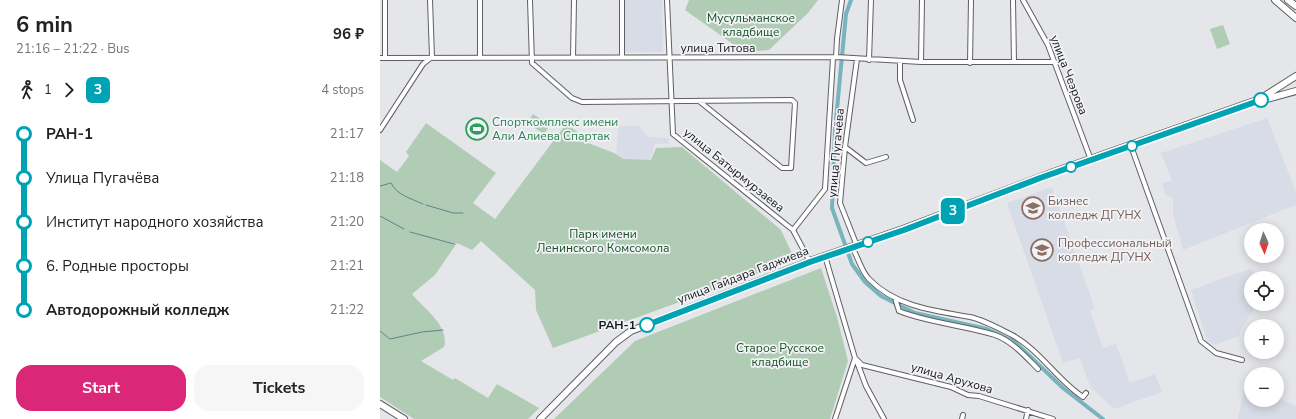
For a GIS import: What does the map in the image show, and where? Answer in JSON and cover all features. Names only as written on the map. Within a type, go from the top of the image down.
[{"type":"main road","points":[[1275,0],[1296,18]]},
{"type":"main road","points":[[1288,0],[1296,6]]},
{"type":"main road","name":"улица Гайдара Гаджиева","points":[[1131,146],[1260,99],[1296,76]]},
{"type":"main road","name":"улица Гайдара Гаджиева","points":[[540,419],[611,347],[631,331],[810,262],[1091,159],[1261,100],[1296,91]]},
{"type":"main road","points":[[380,404],[404,419]]},
{"type":"street","points":[[382,58],[385,0]]},
{"type":"street","points":[[380,130],[423,64],[432,57],[430,0]]},
{"type":"street","points":[[480,0],[480,58]]},
{"type":"street","points":[[530,0],[531,58],[534,66],[577,101],[672,101],[699,101],[795,101],[791,168],[782,168],[699,101]]},
{"type":"street","points":[[573,58],[574,0]]},
{"type":"street","points":[[622,0],[622,57]]},
{"type":"street","name":"улица Батырмурзаева","points":[[668,0],[673,134],[793,230],[810,262]]},
{"type":"street","points":[[793,230],[825,189],[834,57],[842,0]]},
{"type":"street","points":[[869,60],[871,0]]},
{"type":"street","points":[[921,62],[922,0]]},
{"type":"street","points":[[970,63],[971,0]]},
{"type":"street","points":[[1013,0],[1014,62]]},
{"type":"street","name":"улица Чеэрова","points":[[1023,0],[1046,41],[1055,62],[1091,159]]},
{"type":"street","name":"улица Титова","points":[[382,58],[834,57],[900,62],[1055,62]]},
{"type":"street","name":"улица Пугачёва","points":[[857,59],[845,146],[840,203],[855,246],[869,279],[895,298]]},
{"type":"street","points":[[900,62],[900,80],[914,120]]},
{"type":"street","points":[[845,146],[866,163],[886,157]]},
{"type":"street","points":[[1131,146],[1201,341],[1216,353],[1242,360]]},
{"type":"street","points":[[825,257],[855,358],[866,386],[884,419]]},
{"type":"street","points":[[895,298],[899,311],[912,316],[996,335],[1013,345],[1038,369]]},
{"type":"street","points":[[895,298],[924,309],[956,316],[971,317],[1013,336],[1043,359],[1076,392],[1083,397],[1086,393]]},
{"type":"street","points":[[835,419],[855,358]]},
{"type":"street","name":"улица Арухова","points":[[855,358],[862,365],[951,387],[968,395],[979,396],[1054,419]]},
{"type":"street","points":[[1026,419],[1028,410]]},
{"type":"shaded area","points":[[624,0],[662,0],[663,52],[624,52]]},
{"type":"shaded area","points":[[1267,118],[1296,192],[1296,205],[1251,223],[1244,223],[1244,226],[1183,250],[1173,214],[1173,199],[1165,194],[1162,183],[1172,180],[1161,153]]},
{"type":"shaded area","points":[[618,126],[639,126],[648,137],[668,138],[669,144],[655,144],[650,161],[616,161]]},
{"type":"shaded area","points":[[1052,187],[1095,309],[1090,311],[1103,348],[1116,344],[1130,383],[1155,374],[1162,392],[1114,409],[1090,386],[1080,358],[1063,363],[1007,203]]},
{"type":"shaded area","points":[[1249,269],[1252,271],[1244,271],[1244,311],[1253,311],[1247,319],[1244,319],[1244,324],[1239,336],[1214,345],[1207,341],[1191,290]]},
{"type":"shaded area","points":[[1244,390],[1244,407],[1284,407],[1284,400],[1296,406],[1296,419],[1238,419]]},
{"type":"green space","name":"Мусульманское кладбище","points":[[689,0],[818,0],[808,13],[769,50],[744,52],[685,10]]},
{"type":"green space","points":[[1223,25],[1230,44],[1217,49],[1210,29]]},
{"type":"green space","points":[[533,114],[550,125],[544,134],[527,123]]},
{"type":"green space","name":"Парк имени Ленинского Комсомола","points":[[426,123],[496,173],[473,203],[495,219],[566,124],[579,133],[583,141],[614,153],[623,159],[651,160],[656,148],[682,147],[781,230],[795,260],[553,348],[536,310],[535,290],[481,241],[472,250],[457,243],[435,275],[412,294],[435,318],[440,325],[445,339],[444,347],[421,361],[453,380],[455,378],[488,398],[497,384],[539,408],[528,419],[414,419],[380,397],[380,160],[397,172],[409,156],[406,152]]},
{"type":"green space","name":"Старое Русское кладбище","points":[[821,268],[837,317],[848,361],[830,419],[554,419],[635,341]]},
{"type":"waterway","points":[[851,0],[846,14],[835,130],[832,208],[852,264],[865,282],[881,296],[915,313],[987,329],[1015,342],[1063,388],[1103,419]]},
{"type":"waterway","points":[[380,186],[391,183],[400,193],[423,204]]},
{"type":"waterway","points":[[426,205],[453,213],[463,213]]},
{"type":"waterway","points":[[380,216],[404,229]]},
{"type":"waterway","points":[[410,232],[454,244]]},
{"type":"waterway","points":[[380,331],[390,339],[422,332],[443,330]]},
{"type":"bus line","name":"3","points":[[647,325],[654,321],[810,262],[904,230],[1082,162],[1131,147],[1261,100]]},
{"type":"place","name":"Спорткомплекс имени Али Алиева Спартак","points":[[477,129]]},
{"type":"place","name":"Бизнес колледж ДГУНХ","points":[[1033,208]]},
{"type":"place","name":"Профессиональный колледж ДГУНХ","points":[[1042,250]]},
{"type":"place","name":"РАН-1","points":[[647,325]]}]
